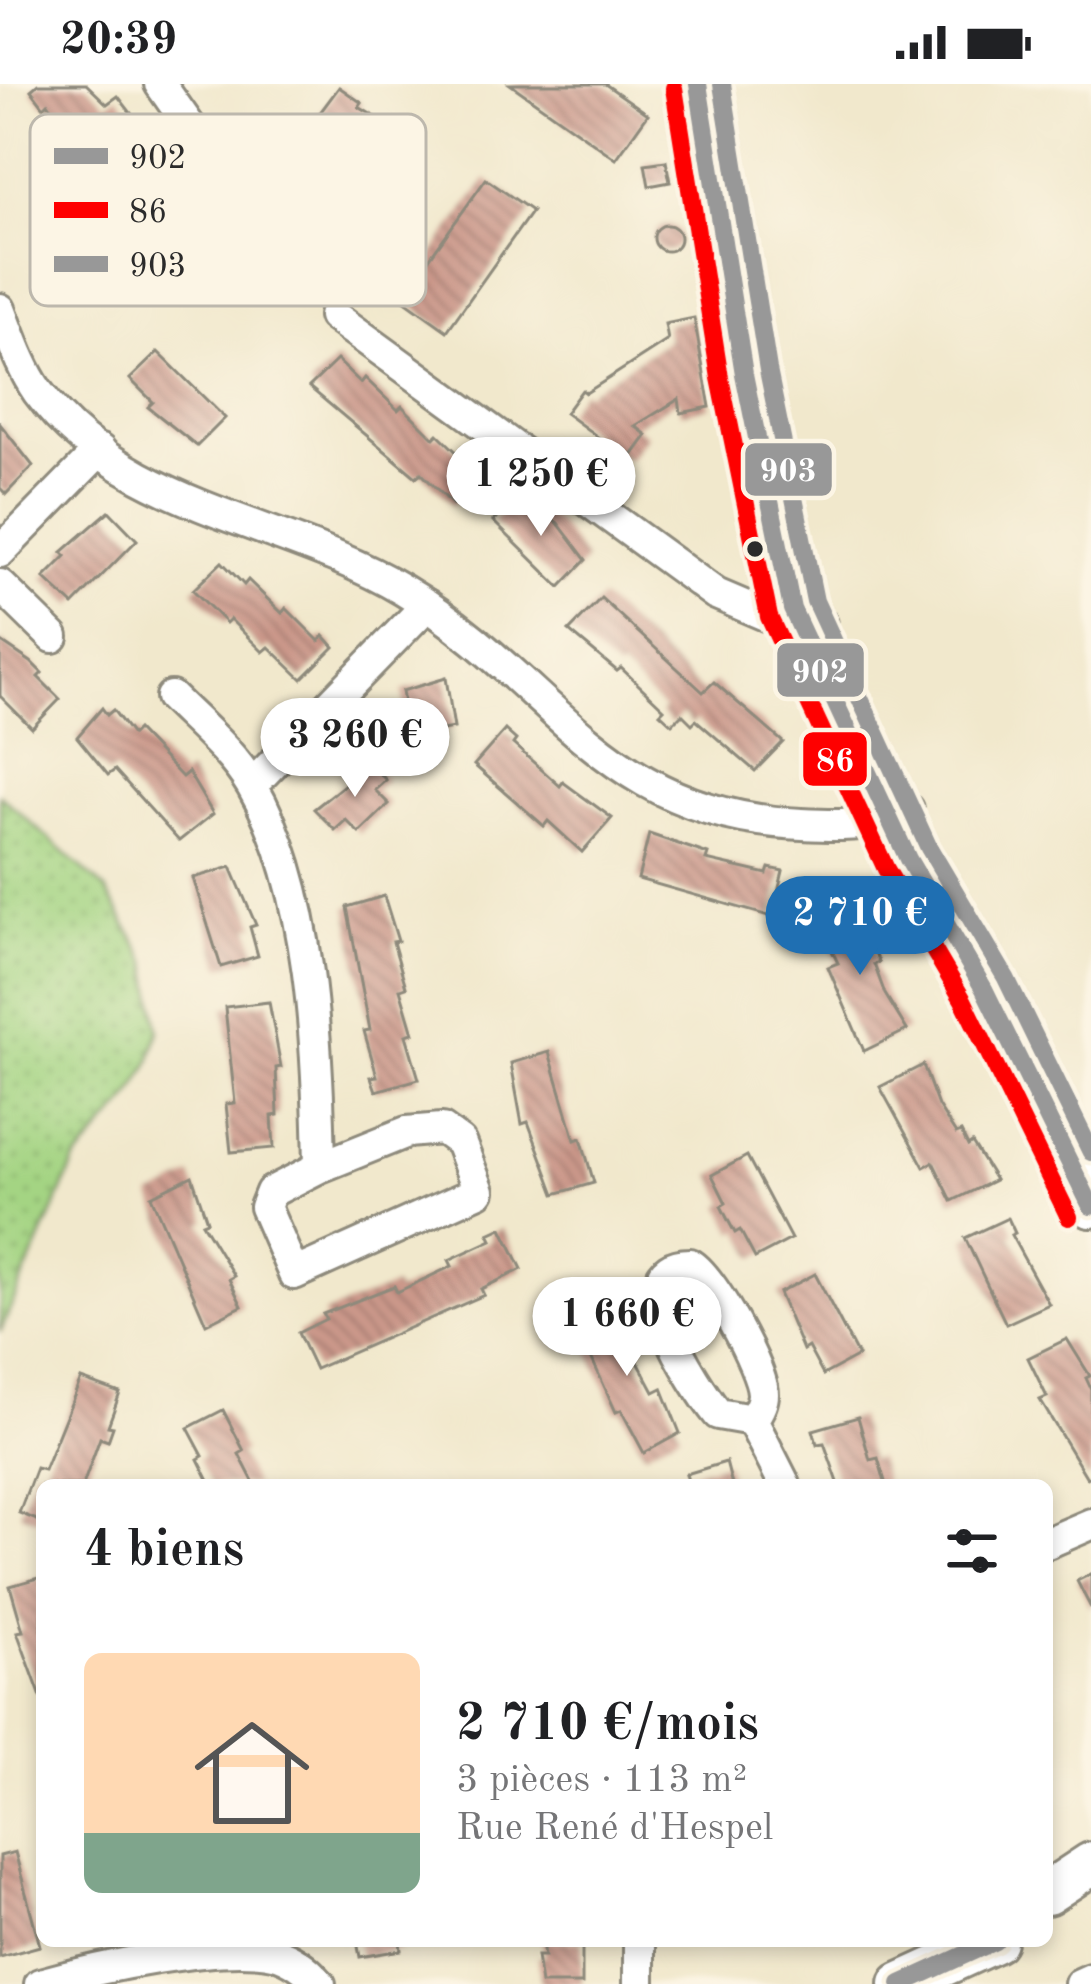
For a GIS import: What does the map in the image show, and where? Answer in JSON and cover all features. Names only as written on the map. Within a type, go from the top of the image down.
[{"type":"main road","points":[[698,84],[743,374],[810,625],[1091,1206]]},
{"type":"main road","points":[[715,84],[778,464],[810,625]]},
{"type":"main road","points":[[1053,1889],[1091,1864]]},
{"type":"main road","points":[[1053,1912],[1091,1892]]},
{"type":"main road","points":[[918,1975],[964,1947]]},
{"type":"main road","points":[[918,1975],[981,1947]]},
{"type":"street","points":[[160,84],[181,114]]},
{"type":"street","points":[[0,309],[36,388],[100,450],[181,498],[343,559],[427,605],[507,668],[594,751],[670,796],[776,823],[849,825],[898,814]]},
{"type":"street","points":[[334,316],[716,593],[810,625]]},
{"type":"street","points":[[0,552],[100,450]]},
{"type":"street","points":[[0,585],[52,637]]},
{"type":"street","points":[[251,785],[427,605]]},
{"type":"street","points":[[171,697],[251,785],[287,883],[308,974],[320,1166]]},
{"type":"street","points":[[442,1129],[460,1142],[479,1191],[295,1274],[265,1207],[271,1192],[320,1166],[406,1132],[442,1129]]},
{"type":"street","points":[[690,1264],[707,1278],[760,1381],[763,1395],[752,1420],[726,1420],[712,1406],[656,1300],[656,1286],[667,1268],[690,1264]]},
{"type":"street","points":[[752,1420],[782,1479]]},
{"type":"street","points":[[1053,1540],[1091,1524]]},
{"type":"street","points":[[40,1984],[117,1966],[244,1947]]},
{"type":"street","points":[[254,1947],[310,1964]]},
{"type":"street","points":[[639,1947],[639,1984]]},
{"type":"street","points":[[1080,1984],[1091,1979]]},
{"type":"green space","points":[[0,795],[106,890],[148,963],[159,1030],[150,1062],[129,1100],[75,1161],[0,1332]]},
{"type":"building","points":[[38,84],[86,84],[107,104],[118,96],[131,113],[55,114],[31,90]]},
{"type":"building","points":[[510,84],[605,84],[648,114],[616,159]]},
{"type":"building","points":[[339,87],[371,114],[319,114]]},
{"type":"building","points":[[666,161],[670,182],[649,186],[645,164]]},
{"type":"building","points":[[486,179],[532,211],[447,331],[412,306],[426,306],[426,263]]},
{"type":"building","points":[[667,225],[680,238],[667,251],[654,238]]},
{"type":"building","points":[[694,318],[710,407],[681,413],[679,399],[635,426],[647,435],[629,460],[565,413],[582,390],[586,393],[668,340],[665,324]]},
{"type":"building","points":[[158,352],[225,418],[197,446],[148,407],[153,402],[130,379]]},
{"type":"building","points":[[337,360],[361,383],[365,378],[398,410],[402,406],[434,438],[438,434],[471,466],[476,463],[486,472],[453,505],[421,473],[416,477],[309,387]]},
{"type":"building","points":[[0,424],[33,466],[6,494],[0,488]]},
{"type":"building","points":[[520,494],[558,523],[586,560],[560,587],[493,521]]},
{"type":"building","points":[[109,511],[137,540],[73,605],[44,578],[66,556],[62,552]]},
{"type":"building","points":[[222,562],[244,585],[248,580],[282,613],[286,608],[319,641],[324,636],[334,647],[302,679],[269,647],[263,652],[230,619],[226,623],[193,590]]},
{"type":"building","points":[[601,598],[703,692],[714,682],[783,742],[755,771],[696,720],[692,724],[682,714],[672,724],[660,713],[664,709],[621,668],[617,671],[569,631]]},
{"type":"building","points":[[0,641],[31,662],[42,673],[38,677],[60,699],[32,728],[0,696]]},
{"type":"building","points":[[446,678],[454,728],[409,735],[402,691]]},
{"type":"building","points":[[102,708],[107,715],[113,710],[132,735],[137,730],[182,777],[188,772],[213,814],[179,841],[115,770],[108,775],[77,737]]},
{"type":"building","points":[[505,730],[516,740],[513,744],[560,786],[563,782],[612,818],[582,852],[474,765]]},
{"type":"building","points":[[365,759],[386,780],[375,790],[389,804],[359,833],[346,820],[335,830],[314,809],[358,774],[353,770]]},
{"type":"building","points":[[649,834],[708,854],[706,860],[767,874],[769,868],[783,871],[772,917],[638,879]]},
{"type":"building","points":[[231,867],[256,925],[250,927],[258,956],[221,967],[193,878]]},
{"type":"building","points":[[384,896],[398,941],[393,942],[406,987],[400,989],[413,1033],[406,1035],[419,1079],[376,1091],[347,907]]},
{"type":"building","points":[[861,903],[876,944],[872,947],[879,962],[874,964],[907,1030],[864,1051],[828,967],[838,963],[819,924]]},
{"type":"building","points":[[269,1002],[281,1067],[276,1068],[274,1148],[231,1152],[226,1104],[235,1103],[225,1007]]},
{"type":"building","points":[[549,1052],[575,1140],[581,1138],[594,1183],[555,1194],[528,1122],[522,1124],[511,1063]]},
{"type":"building","points":[[923,1065],[938,1106],[956,1134],[961,1132],[968,1146],[972,1143],[995,1180],[952,1201],[933,1162],[924,1167],[880,1087]]},
{"type":"building","points":[[747,1156],[791,1239],[755,1258],[740,1230],[735,1233],[728,1220],[721,1206],[726,1203],[712,1175]]},
{"type":"building","points":[[192,1176],[207,1221],[202,1223],[234,1276],[229,1279],[242,1306],[206,1324],[151,1196]]},
{"type":"building","points":[[1008,1218],[1015,1233],[1011,1235],[1049,1304],[1006,1324],[965,1238]]},
{"type":"building","points":[[502,1228],[522,1269],[481,1289],[484,1295],[315,1369],[298,1333],[326,1319],[323,1314],[394,1286],[397,1292],[452,1266],[449,1260],[492,1240],[489,1234]]},
{"type":"building","points":[[815,1274],[858,1356],[823,1375],[808,1347],[803,1350],[779,1293]]},
{"type":"building","points":[[612,1304],[628,1335],[633,1333],[640,1345],[631,1349],[654,1392],[662,1388],[680,1433],[644,1453],[621,1410],[616,1412],[576,1324]]},
{"type":"building","points":[[1067,1339],[1090,1376],[1086,1378],[1091,1389],[1091,1476],[1087,1478],[1040,1400],[1047,1397],[1028,1358]]},
{"type":"building","points":[[81,1379],[120,1393],[108,1426],[113,1427],[108,1441],[100,1438],[85,1479],[36,1479],[36,1520],[19,1513],[36,1468],[44,1470]]},
{"type":"building","points":[[223,1410],[252,1479],[208,1479],[198,1459],[203,1456],[188,1428]]},
{"type":"building","points":[[858,1417],[870,1460],[878,1458],[884,1479],[837,1479],[824,1443],[817,1444],[813,1430]]},
{"type":"building","points":[[726,1462],[730,1479],[687,1479],[686,1474]]},
{"type":"building","points":[[1091,1574],[1091,1608],[1077,1581]]},
{"type":"building","points":[[36,1579],[36,1683],[17,1632],[23,1631],[10,1586]]},
{"type":"building","points":[[15,1852],[36,1947],[0,1957],[0,1856]]},
{"type":"building","points":[[358,1947],[401,1947],[401,1950],[360,1957]]},
{"type":"building","points":[[543,1947],[582,1947],[582,1984],[541,1984],[537,1956],[544,1956]]},
{"type":"transit line","name":"902","points":[[698,84],[744,374],[792,609],[908,859],[984,989],[1091,1206]]},
{"type":"transit line","name":"903","points":[[722,84],[768,370],[815,601],[929,848],[1006,978],[1091,1152]]},
{"type":"transit line","name":"86","points":[[674,88],[720,378],[769,617],[886,869],[963,1000],[1069,1217]]},
{"type":"transit line","name":"902","points":[[901,1984],[982,1947]]}]
